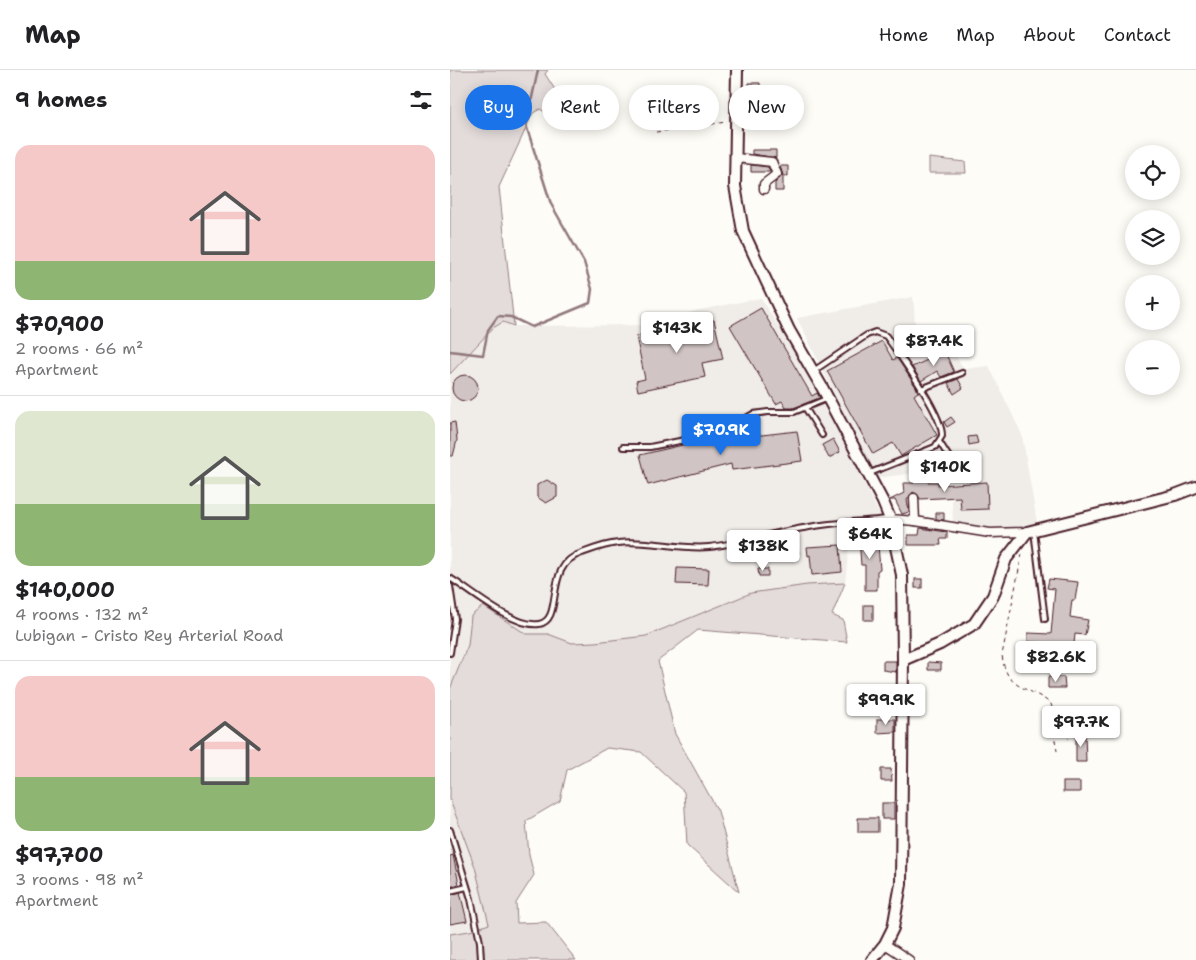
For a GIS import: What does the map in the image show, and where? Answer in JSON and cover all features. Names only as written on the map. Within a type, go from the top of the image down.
[{"type":"main road","points":[[737,70],[737,85]]},
{"type":"main road","points":[[736,130],[737,201],[743,231],[789,330],[828,398],[890,519],[902,575],[904,660],[901,884],[897,915],[885,944],[872,960]]},
{"type":"main road","points":[[904,660],[940,644],[974,624],[993,596],[1006,559],[1031,530],[1167,497],[1196,487]]},
{"type":"street","points":[[736,158],[772,162],[777,174],[764,184],[764,189]]},
{"type":"street","points":[[914,498],[915,520]]},
{"type":"street","points":[[890,519],[915,520],[990,533],[1031,530]]},
{"type":"street","points":[[885,944],[909,960]]},
{"type":"lane","points":[[813,371],[867,335],[881,333],[886,336],[921,389],[942,432],[940,443],[961,476]]},
{"type":"lane","points":[[921,389],[962,373]]},
{"type":"lane","points":[[623,447],[650,447],[714,434],[759,412],[794,412],[806,409],[828,398]]},
{"type":"lane","points":[[806,409],[822,435]]},
{"type":"lane","points":[[868,474],[912,457],[940,443]]},
{"type":"lane","points":[[450,578],[511,617],[528,623],[542,624],[548,621],[552,614],[559,570],[565,562],[576,554],[601,546],[619,543],[707,547],[766,538],[809,526],[890,519]]},
{"type":"lane","points":[[1031,530],[1045,619]]},
{"type":"lane","points":[[450,586],[455,618],[450,653]]},
{"type":"lane","points":[[450,830],[480,942],[481,960]]},
{"type":"lane","points":[[450,850],[455,845]]},
{"type":"lane","points":[[450,891],[466,887]]},
{"type":"path","points":[[656,132],[729,121]]},
{"type":"path","points":[[1023,550],[1002,655],[1003,663],[1007,674],[1016,685],[1051,704],[1058,727],[1069,739]]},
{"type":"path","points":[[1057,751],[1054,734],[1058,727]]},
{"type":"shaded area","points":[[450,70],[548,70],[545,74],[552,85],[542,85],[542,110],[540,109],[532,115],[532,85],[465,85],[465,130],[525,130],[499,187],[514,326],[503,322],[493,328],[450,374]]},
{"type":"shaded area","points":[[929,158],[965,162],[966,173],[929,173]]},
{"type":"shaded area","points":[[913,297],[917,353],[948,345],[964,369],[989,366],[1022,435],[1037,523],[997,530],[953,524],[951,481],[945,469],[876,478],[797,318]]},
{"type":"shaded area","points":[[761,298],[797,357],[852,458],[884,524],[851,528],[845,583],[807,585],[751,593],[646,636],[595,642],[572,643],[548,634],[526,634],[483,607],[470,622],[468,645],[450,689],[450,374],[493,328],[503,322],[514,326],[660,325],[695,311]]},
{"type":"shaded area","points":[[845,583],[832,615],[843,620],[847,642],[698,630],[658,661],[675,734],[718,811],[739,892],[687,845],[684,792],[641,752],[607,748],[567,770],[560,801],[526,821],[529,855],[534,875],[516,903],[517,923],[546,922],[576,960],[450,960],[450,934],[470,931],[489,924],[475,867],[450,800],[450,689],[468,645],[471,616],[483,606],[526,634],[548,634],[572,643],[595,642],[646,636],[751,593],[807,585]]},
{"type":"shaded area","points":[[450,800],[475,867],[489,924],[470,931],[450,934]]},
{"type":"building","points":[[749,83],[760,83],[760,85],[749,85]]},
{"type":"building","points":[[752,150],[776,150],[776,158],[752,154]]},
{"type":"building","points":[[751,165],[768,167],[770,172],[751,172]]},
{"type":"building","points":[[780,166],[788,166],[788,176],[783,176],[783,191],[775,191],[775,183],[783,175]]},
{"type":"building","points":[[761,308],[812,396],[817,393],[820,398],[793,408],[786,408],[782,401],[776,404],[730,326]]},
{"type":"building","points":[[714,320],[723,359],[702,363],[705,377],[638,391],[636,381],[645,379],[636,336]]},
{"type":"building","points":[[882,341],[893,360],[897,358],[916,387],[918,392],[914,395],[937,435],[901,456],[893,443],[873,454],[827,371]]},
{"type":"building","points":[[945,352],[954,372],[941,377],[937,371],[921,381],[912,367]]},
{"type":"building","points":[[465,375],[474,379],[478,388],[474,397],[465,401],[456,397],[452,388],[456,379]]},
{"type":"building","points":[[958,379],[963,388],[954,394],[948,383]]},
{"type":"building","points":[[951,417],[955,422],[947,427],[944,422]]},
{"type":"building","points":[[455,422],[457,440],[453,456],[450,456],[450,423]]},
{"type":"building","points":[[797,431],[802,461],[732,470],[731,464],[648,485],[640,455],[717,437],[718,440]]},
{"type":"building","points":[[976,436],[978,443],[969,445],[968,437]]},
{"type":"building","points":[[833,439],[840,452],[829,458],[822,445]]},
{"type":"building","points":[[928,473],[928,482],[938,482],[938,485],[987,482],[988,509],[961,510],[960,497],[920,499],[913,492],[907,500],[909,512],[902,514],[895,500],[890,500],[904,493],[903,483],[914,483],[914,474]]},
{"type":"building","points":[[547,480],[557,486],[557,497],[546,503],[537,497],[537,485]]},
{"type":"building","points":[[936,513],[944,513],[944,520],[936,519]]},
{"type":"building","points":[[920,528],[947,532],[947,539],[940,539],[941,545],[908,545],[908,535],[919,535]]},
{"type":"building","points":[[877,533],[880,569],[877,571],[877,590],[865,590],[865,565],[861,565],[859,537]]},
{"type":"building","points":[[794,537],[799,553],[788,557],[776,556],[775,549],[785,544],[784,540]]},
{"type":"building","points":[[840,545],[842,572],[812,575],[810,555],[808,556],[807,547]]},
{"type":"building","points":[[677,568],[709,569],[708,585],[676,584]]},
{"type":"building","points":[[758,569],[768,569],[768,576],[759,576]]},
{"type":"building","points":[[915,579],[922,579],[922,588],[915,588]]},
{"type":"building","points":[[1049,579],[1078,582],[1075,600],[1072,600],[1070,617],[1088,620],[1085,635],[1075,634],[1074,644],[1028,642],[1028,633],[1051,634],[1055,589],[1047,588]]},
{"type":"building","points":[[864,605],[873,605],[873,620],[864,620]]},
{"type":"building","points":[[883,661],[896,661],[896,672],[883,670]]},
{"type":"building","points":[[928,662],[941,663],[941,670],[928,670]]},
{"type":"building","points":[[1048,677],[1064,677],[1065,688],[1048,688]]},
{"type":"building","points":[[877,719],[895,719],[895,732],[877,733]]},
{"type":"building","points":[[1076,733],[1085,733],[1086,762],[1076,762]]},
{"type":"building","points":[[881,769],[891,769],[892,781],[881,781]]},
{"type":"building","points":[[1063,782],[1080,782],[1080,792],[1063,792]]},
{"type":"building","points":[[882,803],[894,803],[894,819],[882,819]]},
{"type":"building","points":[[858,818],[878,818],[878,832],[858,832]]},
{"type":"building","points":[[453,855],[459,884],[450,887],[450,856]]},
{"type":"building","points":[[460,892],[467,921],[450,924],[450,895]]},
{"type":"waterway","points":[[450,351],[483,355],[488,330],[498,316],[511,317],[532,327],[590,303],[592,289],[584,262],[551,204],[526,125],[538,70]]}]
